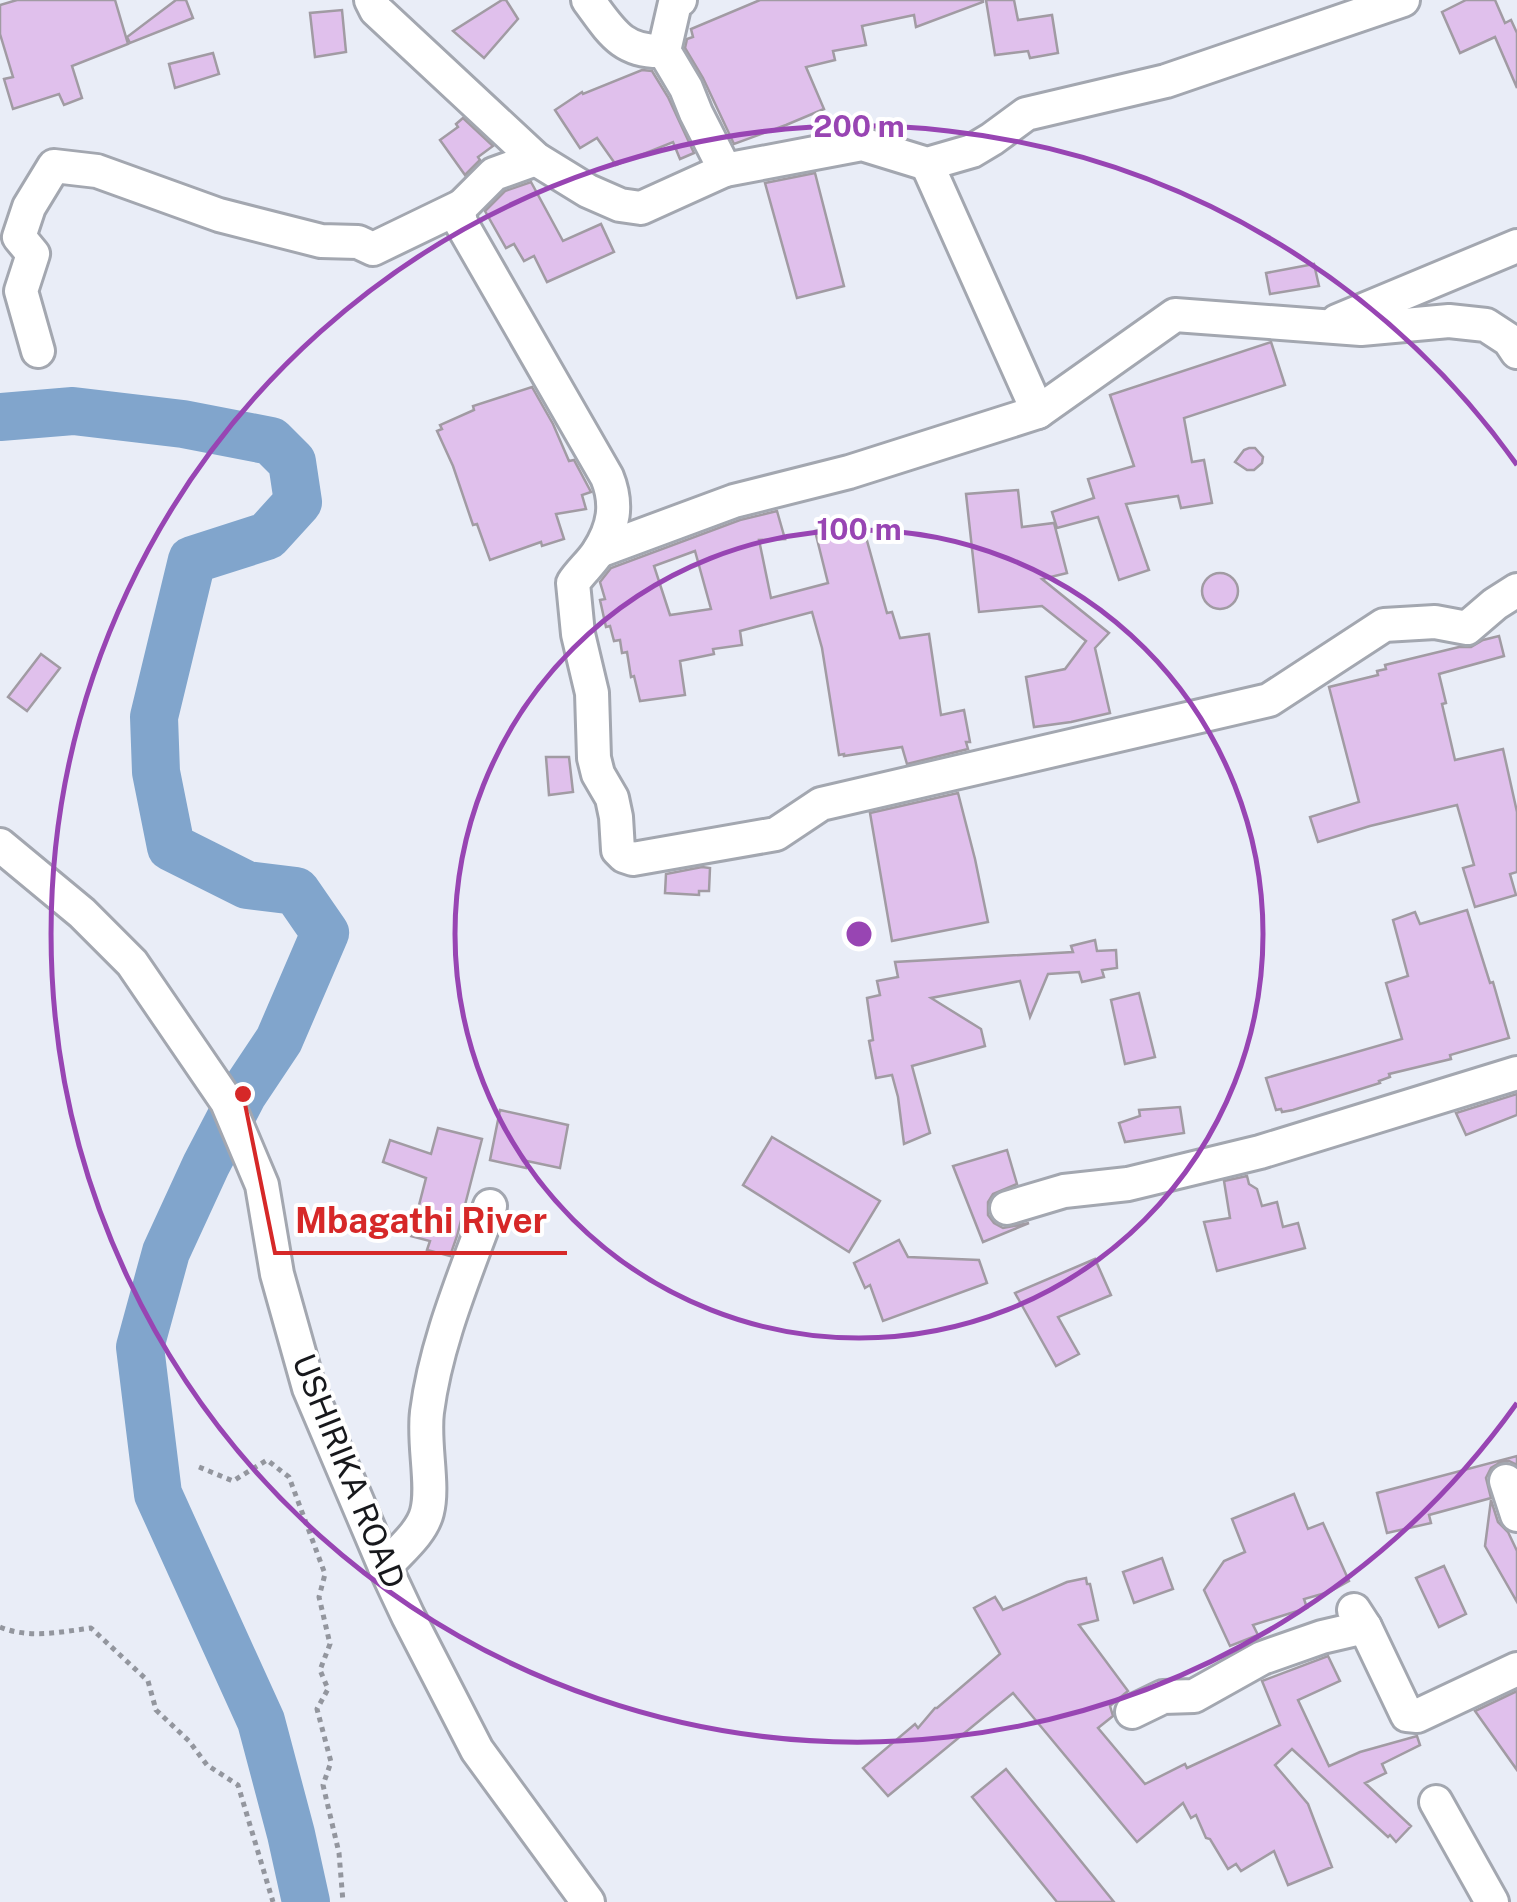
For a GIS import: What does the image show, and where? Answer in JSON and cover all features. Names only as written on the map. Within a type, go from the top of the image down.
[{"type":"street","points":[[371,0],[376,10],[536,159],[588,191],[620,205],[641,208],[725,170],[862,144],[927,164],[972,150],[1026,114],[1166,81],[1403,0]]},
{"type":"street","points":[[588,0],[614,35],[627,45],[645,52],[664,51]]},
{"type":"street","points":[[680,0],[675,2],[664,51],[725,170]]},
{"type":"street","points":[[38,351],[21,291],[33,254],[19,237],[29,207],[54,166],[97,171],[220,215],[321,240],[358,242],[373,248],[462,206],[494,174],[536,159]]},
{"type":"street","points":[[927,164],[1038,412]]},
{"type":"street","points":[[462,206],[461,223],[614,493],[614,519],[599,551],[573,583],[578,634],[592,693],[594,758],[612,798],[618,850],[633,860],[776,834],[820,804],[1268,700],[1384,625],[1435,622],[1468,628],[1517,590]]},
{"type":"street","points":[[1324,326],[1517,246]]},
{"type":"street","points":[[599,551],[734,501],[849,472],[1038,412],[1175,315],[1362,329],[1449,321],[1486,325],[1508,340],[1517,352]]},
{"type":"street","name":"USHIRIKA ROAD","points":[[0,845],[82,912],[132,963],[227,1102],[262,1185],[277,1274],[309,1388],[385,1566],[477,1750],[588,1902]]},
{"type":"street","points":[[1007,1208],[1064,1191],[1128,1184],[1260,1152],[1517,1074]]},
{"type":"street","points":[[385,1566],[427,1515],[425,1436],[431,1385],[441,1343],[490,1206]]},
{"type":"street","points":[[1506,1481],[1517,1515]]},
{"type":"street","points":[[1132,1712],[1163,1698],[1194,1696],[1262,1658],[1359,1619],[1407,1715],[1417,1716],[1517,1669]]},
{"type":"street","points":[[1436,1802],[1492,1902]]},
{"type":"path","points":[[199,1467],[233,1482],[267,1460],[289,1477],[325,1574],[319,1597],[330,1644],[320,1670],[328,1689],[317,1708],[331,1762],[323,1785],[339,1853],[343,1902]]},
{"type":"path","points":[[0,1626],[15,1633],[42,1634],[91,1628],[148,1680],[156,1710],[189,1741],[207,1765],[238,1785],[273,1902]]},
{"type":"building","points":[[17,0],[115,0],[128,44],[72,66],[82,98],[64,105],[59,94],[13,109],[4,79],[13,77],[0,34],[0,5]]},
{"type":"building","points":[[176,0],[186,0],[193,18],[130,43],[127,37]]},
{"type":"building","points":[[506,0],[518,19],[484,58],[453,31]]},
{"type":"building","points":[[760,0],[983,2],[916,27],[914,15],[862,26],[866,45],[833,51],[835,60],[806,67],[824,109],[734,144],[685,48],[687,39],[693,37],[691,29]]},
{"type":"building","points":[[986,0],[1014,0],[1018,20],[1052,15],[1058,53],[1030,58],[1028,51],[995,55]]},
{"type":"building","points":[[1466,0],[1495,0],[1505,23],[1511,20],[1517,33],[1517,88],[1495,37],[1460,53],[1442,12]]},
{"type":"building","points":[[342,10],[346,52],[315,57],[310,13]]},
{"type":"building","points":[[213,53],[219,74],[175,88],[169,64]]},
{"type":"building","points":[[642,70],[652,71],[694,153],[680,159],[673,142],[616,165],[597,138],[580,148],[555,110],[582,92]]},
{"type":"building","points":[[463,118],[493,146],[478,157],[480,160],[465,175],[440,140],[458,127],[456,124]]},
{"type":"building","points":[[815,173],[844,286],[797,298],[765,183]]},
{"type":"building","points":[[531,182],[563,241],[601,224],[614,252],[547,282],[534,256],[524,261],[514,244],[506,248],[485,211],[505,191]]},
{"type":"building","points":[[1314,264],[1319,286],[1270,294],[1266,273]]},
{"type":"building","points":[[1271,342],[1285,385],[1184,418],[1192,462],[1204,460],[1212,503],[1181,508],[1178,496],[1126,504],[1149,570],[1119,580],[1098,517],[1057,528],[1052,512],[1094,498],[1088,479],[1134,466],[1110,395]]},
{"type":"building","points":[[532,387],[569,461],[574,460],[591,492],[582,495],[586,509],[556,514],[564,539],[542,546],[541,542],[490,560],[437,431],[442,429],[440,425],[474,410],[473,406]]},
{"type":"building","points":[[1249,448],[1255,448],[1263,457],[1254,470],[1235,462]]},
{"type":"building","points":[[1018,490],[1022,527],[1054,523],[1067,573],[1042,579],[1109,633],[1095,648],[1110,713],[1034,727],[1026,677],[1065,669],[1086,641],[1042,606],[979,612],[966,494]]},
{"type":"building","points":[[777,511],[785,539],[759,540],[771,598],[828,583],[815,531],[861,519],[887,613],[892,612],[900,638],[929,634],[941,715],[964,710],[968,749],[907,764],[902,747],[839,755],[822,648],[812,612],[740,631],[742,645],[713,649],[714,654],[680,661],[685,695],[640,701],[627,652],[622,653],[620,640],[614,641],[610,626],[606,627],[600,582],[611,568],[740,520]],"holes":[[[695,551],[711,609],[670,615],[654,566]]]},
{"type":"building","points":[[1220,573],[1233,578],[1238,591],[1233,604],[1220,609],[1207,604],[1202,591],[1207,578]]},
{"type":"building","points":[[1499,636],[1504,656],[1439,674],[1455,760],[1503,749],[1517,812],[1517,872],[1510,874],[1516,895],[1475,907],[1463,868],[1474,865],[1457,805],[1318,842],[1310,817],[1359,802],[1329,687],[1378,675],[1377,671],[1386,669],[1385,665],[1471,647]]},
{"type":"building","points":[[41,654],[60,668],[27,711],[8,697]]},
{"type":"building","points":[[546,757],[569,757],[573,792],[549,795]]},
{"type":"building","points":[[958,793],[988,922],[892,941],[870,813]]},
{"type":"building","points":[[710,868],[709,891],[699,891],[699,895],[665,893],[666,874]]},
{"type":"building","points":[[1467,910],[1509,1038],[1450,1055],[1451,1059],[1389,1074],[1380,1083],[1319,1102],[1293,1110],[1276,1110],[1266,1078],[1402,1039],[1386,983],[1408,976],[1393,920],[1415,912],[1420,924]]},
{"type":"building","points":[[1095,940],[1097,951],[1116,950],[1117,968],[1102,970],[1104,977],[1082,982],[1079,972],[1048,974],[1030,1017],[1020,981],[931,998],[981,1029],[985,1046],[912,1066],[930,1133],[904,1144],[892,1075],[876,1078],[869,1041],[873,1040],[867,998],[880,995],[877,981],[898,977],[895,962],[1073,952],[1071,946]]},
{"type":"building","points":[[1139,993],[1155,1057],[1125,1064],[1111,1000]]},
{"type":"building","points":[[1517,1094],[1517,1115],[1466,1135],[1456,1113]]},
{"type":"building","points":[[1180,1107],[1184,1133],[1125,1142],[1119,1123],[1140,1116],[1139,1110]]},
{"type":"building","points":[[500,1110],[568,1125],[560,1168],[527,1161],[526,1168],[490,1160]]},
{"type":"building","points":[[438,1128],[482,1139],[450,1256],[427,1250],[430,1241],[411,1236],[426,1178],[383,1162],[390,1140],[431,1154]]},
{"type":"building","points":[[772,1137],[880,1201],[849,1252],[743,1185]]},
{"type":"building","points":[[1007,1150],[1017,1184],[993,1194],[988,1202],[988,1215],[1003,1228],[1029,1223],[983,1242],[953,1166]]},
{"type":"building","points":[[1247,1176],[1249,1184],[1257,1189],[1262,1206],[1277,1202],[1283,1227],[1298,1223],[1305,1248],[1217,1271],[1204,1222],[1230,1218],[1224,1181]]},
{"type":"building","points":[[899,1240],[908,1257],[979,1260],[987,1283],[883,1321],[870,1285],[865,1288],[854,1263]]},
{"type":"building","points":[[1095,1259],[1111,1295],[1058,1317],[1079,1354],[1056,1366],[1015,1293]]},
{"type":"building","points":[[1517,1456],[1517,1465],[1509,1461],[1491,1468],[1486,1478],[1491,1498],[1429,1515],[1431,1523],[1387,1533],[1377,1493]]},
{"type":"building","points":[[1294,1494],[1308,1529],[1323,1523],[1349,1581],[1304,1599],[1307,1608],[1253,1625],[1258,1635],[1230,1646],[1204,1590],[1224,1561],[1245,1552],[1232,1519]]},
{"type":"building","points":[[1491,1500],[1498,1522],[1517,1551],[1517,1602],[1485,1546]]},
{"type":"building","points":[[1162,1558],[1173,1589],[1134,1603],[1123,1572]]},
{"type":"building","points":[[1444,1566],[1466,1614],[1439,1627],[1416,1578]]},
{"type":"building","points":[[1086,1578],[1098,1620],[1079,1625],[1128,1691],[1110,1706],[1113,1716],[1098,1728],[1145,1784],[1280,1725],[1262,1681],[1328,1656],[1340,1681],[1298,1700],[1329,1766],[1360,1752],[1417,1736],[1420,1745],[1382,1764],[1386,1773],[1365,1783],[1411,1826],[1396,1842],[1388,1837],[1292,1749],[1275,1765],[1308,1804],[1332,1867],[1288,1885],[1274,1851],[1241,1871],[1236,1864],[1228,1869],[1206,1838],[1196,1815],[1191,1818],[1183,1803],[1137,1842],[1013,1693],[888,1796],[863,1768],[915,1724],[918,1728],[935,1708],[1000,1654],[974,1608],[995,1597],[1003,1610],[1067,1582]]},
{"type":"building","points":[[1517,1691],[1517,1770],[1475,1711]]},
{"type":"building","points":[[1006,1769],[1114,1902],[1057,1902],[972,1797]]},
{"type":"waterway","points":[[0,417],[73,411],[183,424],[271,441],[292,462],[298,502],[267,536],[192,560],[154,717],[156,772],[171,847],[247,885],[296,891],[325,933],[279,1040],[243,1094],[166,1252],[140,1347],[158,1494],[261,1721],[306,1902]]},
{"type":"place","name":"Mbagathi River","points":[[243,1094]]}]
